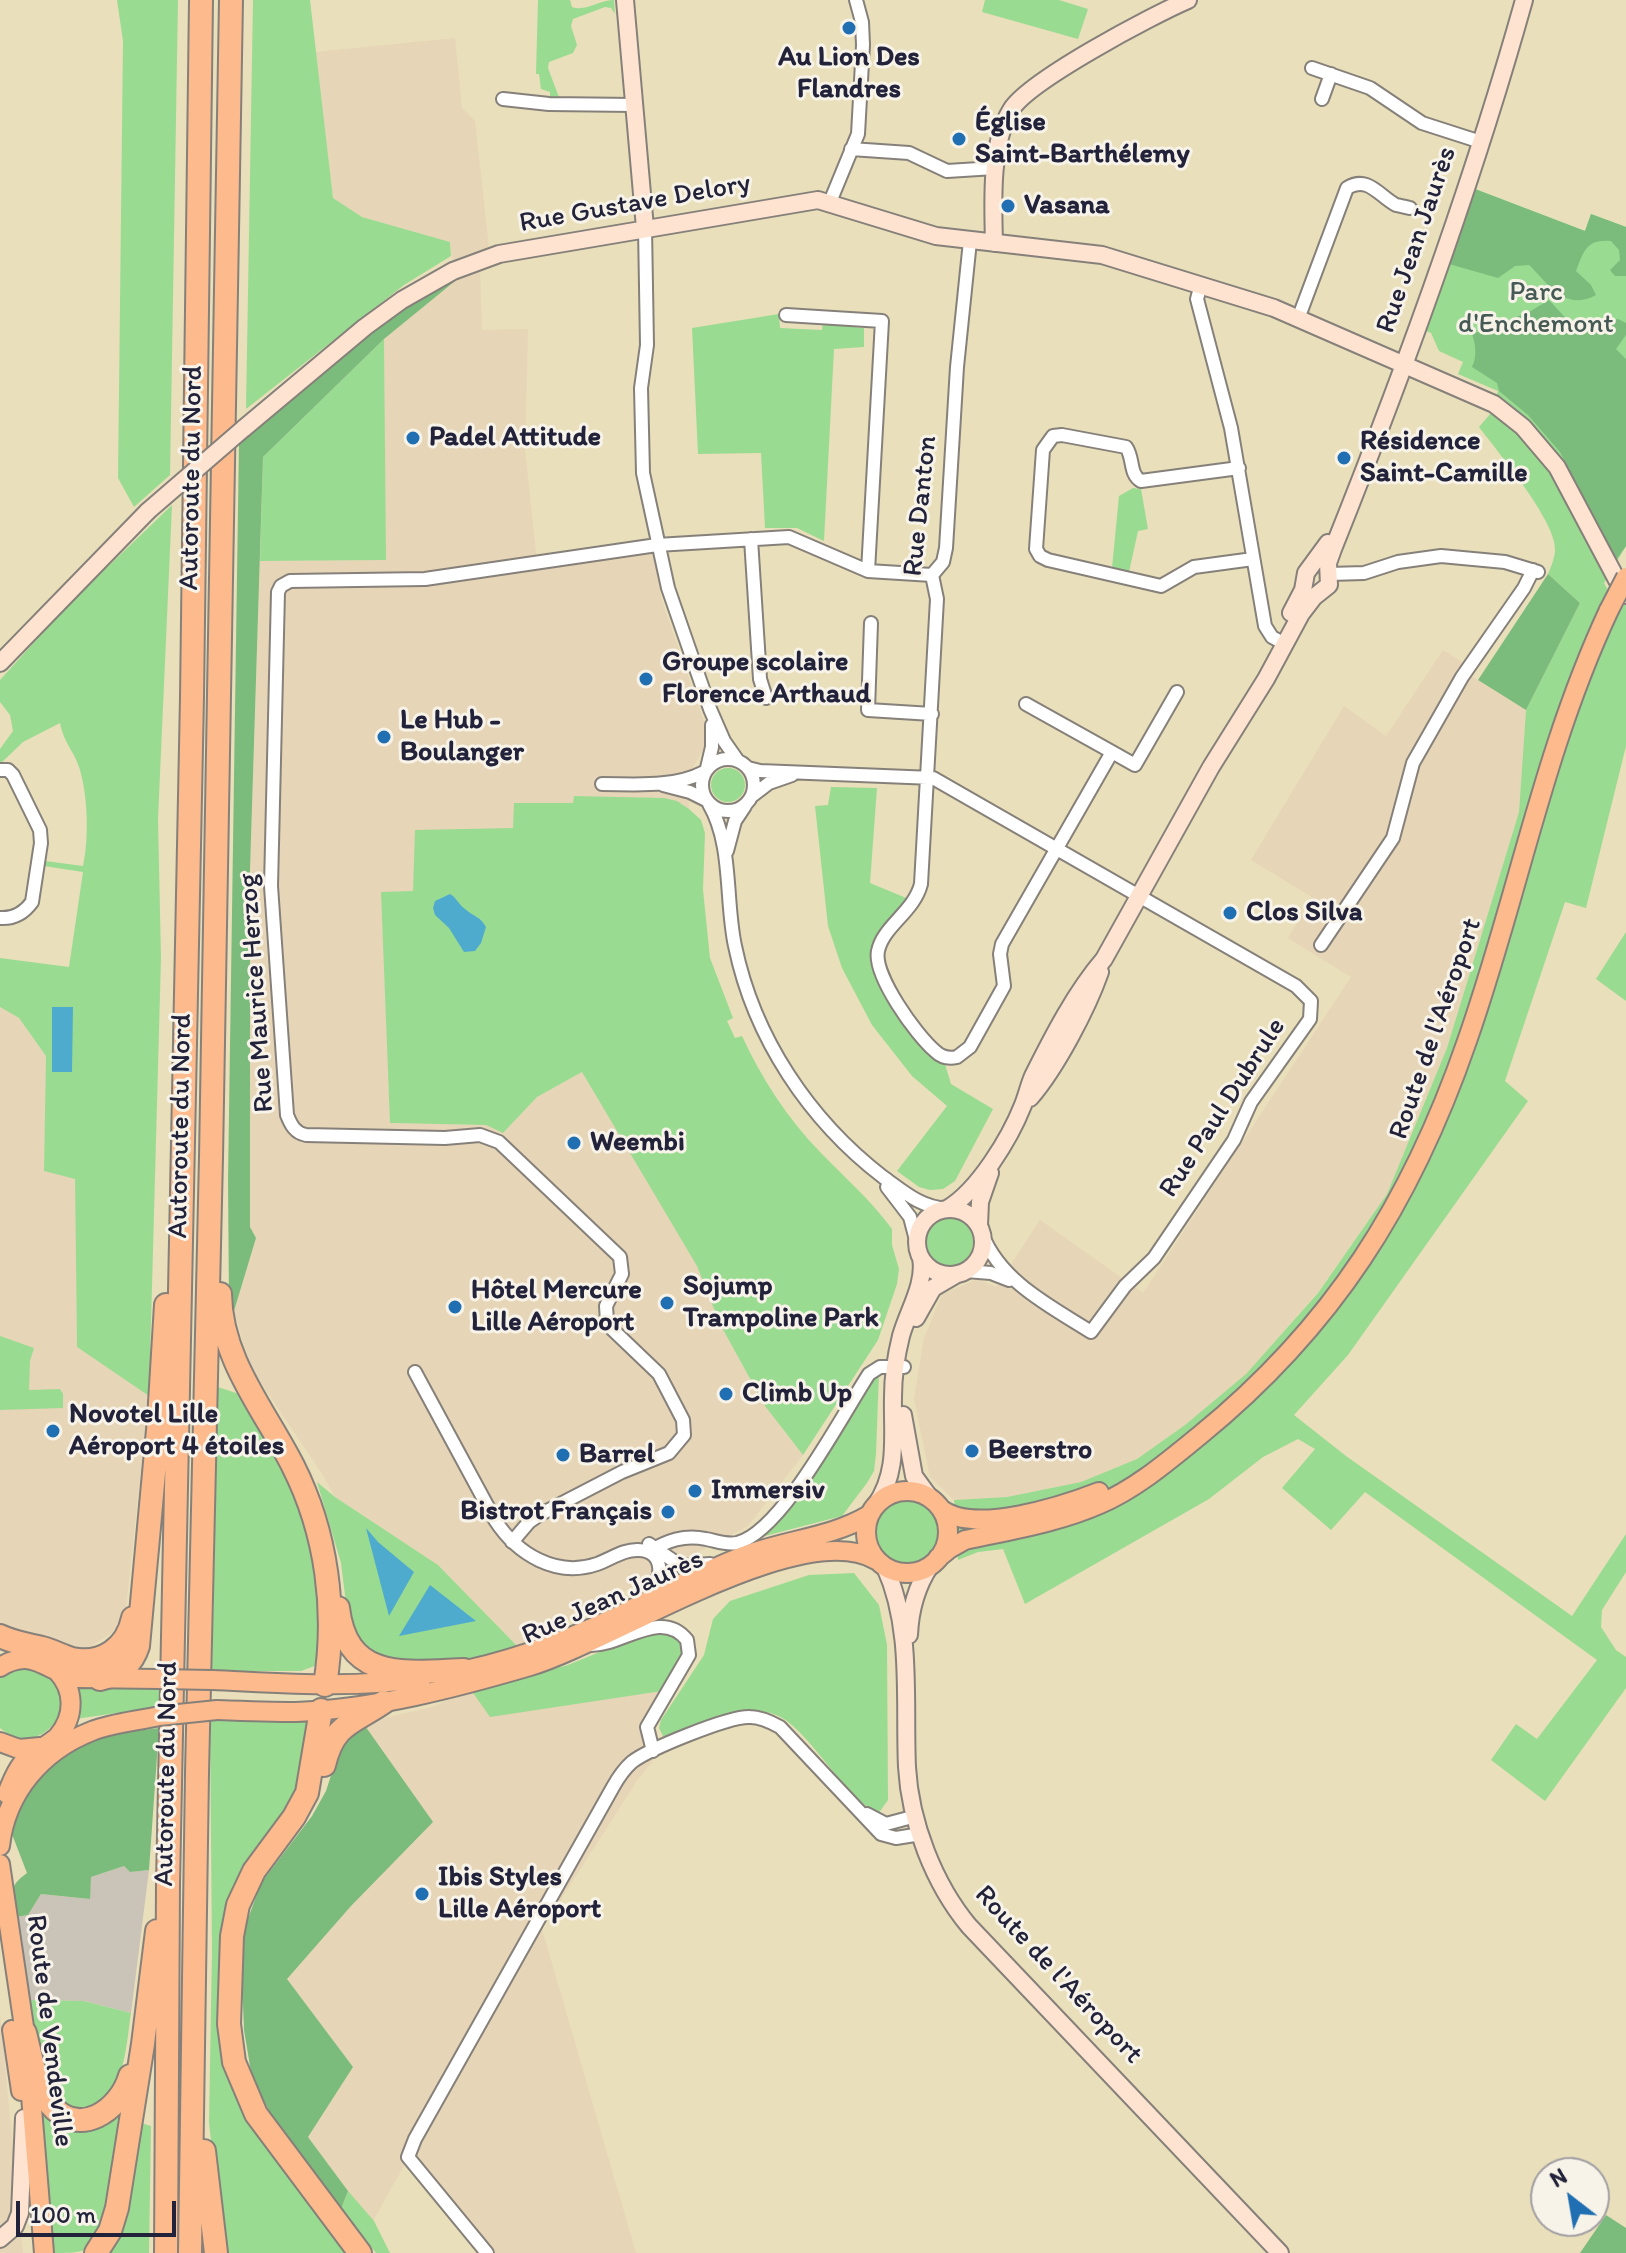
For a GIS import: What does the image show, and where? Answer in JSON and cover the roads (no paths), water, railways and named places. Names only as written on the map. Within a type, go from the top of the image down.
[{"type":"highway","name":"Autoroute du Nord","points":[[166,2253],[168,1883],[183,1169],[201,0]]},
{"type":"highway","name":"Autoroute du Nord","points":[[190,2253],[231,0]]},
{"type":"highway","points":[[211,1157],[219,1173],[220,1302],[226,1338],[243,1379],[298,1477],[312,1511],[322,1550],[330,1621],[325,1685]]},
{"type":"highway","points":[[100,1679],[121,1671],[135,1653],[162,1378],[170,1217],[183,1169]]},
{"type":"highway","points":[[0,1636],[21,1645],[41,1647],[85,1661],[114,1651],[126,1639],[133,1622],[141,1558],[147,1539]]},
{"type":"highway","points":[[322,1550],[334,1568],[342,1628],[359,1655],[372,1665],[391,1672],[464,1670]]},
{"type":"highway","points":[[310,1784],[321,1778],[328,1750],[341,1728],[384,1702]]},
{"type":"highway","points":[[321,1710],[310,1784],[294,1817],[248,1881],[238,1905],[230,1959],[230,2044],[239,2079],[256,2114],[360,2253]]},
{"type":"highway","points":[[96,2253],[110,2231],[117,2208],[145,2034],[159,1896],[168,1883]]},
{"type":"highway","points":[[25,2033],[40,2088],[49,2104],[67,2117],[79,2120],[101,2114],[117,2104],[128,2082],[137,2045],[145,2034]]},
{"type":"highway","points":[[193,2098],[202,2109],[216,2253]]},
{"type":"main road","name":"Route de l'Aéroport","points":[[934,1562],[965,1540],[1045,1522],[1101,1504],[1145,1478],[1196,1439],[1269,1374],[1315,1324],[1380,1232],[1420,1160],[1468,1039],[1563,722],[1609,610],[1619,573]]},
{"type":"main road","name":"Route de l'Aéroport","points":[[935,1504],[957,1518],[973,1520],[1016,1515],[1066,1503],[1118,1485],[1196,1439]]},
{"type":"main road","points":[[904,1491],[920,1493],[935,1504],[947,1524],[948,1534],[946,1545],[934,1562],[910,1573],[894,1571],[880,1563],[866,1541],[872,1510],[889,1495],[904,1491]]},
{"type":"main road","name":"Rue Jean Jaurès","points":[[34,1659],[71,1677],[100,1679],[325,1685],[391,1683],[464,1670],[561,1639],[721,1565],[787,1541],[848,1527],[872,1510]]},
{"type":"main road","name":"Rue Jean Jaurès","points":[[217,1710],[321,1710],[384,1702],[532,1666],[586,1645],[716,1583],[788,1558],[820,1550],[843,1549],[863,1553],[880,1563]]},
{"type":"main road","points":[[0,1667],[18,1659],[34,1659]]},
{"type":"main road","points":[[55,1669],[68,1687],[71,1702],[67,1724],[58,1736]]},
{"type":"main road","points":[[321,1710],[325,1685]]},
{"type":"main road","points":[[0,1826],[4,1799],[26,1757],[83,1723],[306,1699],[325,1685]]},
{"type":"main road","points":[[0,1846],[10,1804],[41,1763],[89,1733],[159,1716]]},
{"type":"main road","points":[[0,1742],[19,1749],[40,1747]]},
{"type":"main road","name":"Route de Vendeville","points":[[0,1864],[25,2033],[44,2253]]},
{"type":"main road","name":"Route de Vendeville","points":[[0,1948],[24,2118],[34,2253]]},
{"type":"street","points":[[625,0],[645,228],[647,345],[641,388],[643,469],[665,580],[710,709],[724,741],[754,780],[748,802],[732,829],[725,870]]},
{"type":"street","points":[[830,202],[858,134],[863,45],[862,22],[856,0]]},
{"type":"street","points":[[994,243],[995,168],[1011,110],[1024,95],[1119,35],[1169,4],[1188,0]]},
{"type":"street","name":"Rue Jean Jaurès","points":[[1280,641],[1326,582],[1329,559],[1404,365],[1481,142],[1524,0]]},
{"type":"street","points":[[1312,68],[1370,88],[1422,123],[1481,142]]},
{"type":"street","points":[[1322,99],[1331,74]]},
{"type":"street","points":[[503,99],[549,104],[634,105]]},
{"type":"street","points":[[851,149],[909,153],[947,171],[995,168]]},
{"type":"street","points":[[1298,319],[1347,188],[1355,183],[1364,184],[1397,205],[1410,208]]},
{"type":"street","name":"Rue Gustave Delory","points":[[0,663],[148,511],[365,327],[435,280],[499,254],[812,200],[830,202],[916,231],[970,241],[1111,257],[1201,284],[1298,319],[1488,400],[1523,427],[1557,467],[1619,573],[1626,597]]},
{"type":"street","name":"Rue Danton","points":[[970,241],[957,367],[946,548],[943,562],[932,575],[937,599],[919,890],[912,904],[882,940],[877,956],[881,973],[895,999],[920,1034],[942,1056],[952,1059],[966,1052],[1004,986],[1000,954],[1002,944],[1056,848]]},
{"type":"street","points":[[1201,284],[1197,299],[1239,468],[1265,626],[1280,641]]},
{"type":"street","points":[[786,315],[882,321],[868,571]]},
{"type":"street","points":[[1239,468],[1141,481],[1134,475],[1126,447],[1053,436],[1043,450],[1036,549],[1040,556],[1048,560],[1161,586],[1194,567],[1253,559]]},
{"type":"street","name":"Rue Jean Jaurès","points":[[947,1209],[970,1191],[1003,1142],[1022,1107],[1034,1074],[1084,984],[1104,959],[1280,641],[1307,575],[1327,545],[1352,495]]},
{"type":"street","points":[[657,545],[793,537],[868,571],[932,575]]},
{"type":"street","points":[[751,539],[760,679],[766,698]]},
{"type":"street","name":"Rue Maurice Herzog","points":[[512,1542],[539,1515],[622,1472],[673,1450],[684,1435],[683,1420],[655,1368],[607,1321],[606,1306],[622,1274],[620,1257],[499,1142],[480,1135],[445,1138],[306,1135],[296,1131],[290,1122],[287,1115],[271,886],[278,592],[290,581],[425,579],[657,545]]},
{"type":"street","points":[[1307,575],[1319,566],[1326,582],[1354,579],[1398,562],[1441,556],[1483,558],[1537,572],[1462,677],[1413,763],[1393,838],[1321,945]]},
{"type":"street","points":[[871,623],[868,710],[932,714]]},
{"type":"street","points":[[1026,704],[1135,765],[1177,692]]},
{"type":"street","points":[[710,709],[712,747],[701,786],[719,823],[728,907],[737,957],[748,993],[768,1040],[789,1076],[818,1115],[906,1211],[913,1223],[921,1258],[921,1277],[903,1331],[894,1458],[886,1488],[872,1510]]},
{"type":"street","points":[[1056,848],[1112,752]]},
{"type":"street","points":[[602,784],[656,784],[692,778],[719,760],[799,773],[926,777],[939,781],[1139,896]]},
{"type":"street","points":[[0,770],[8,770],[13,775],[35,816],[41,837],[32,902],[15,916],[0,918]]},
{"type":"street","points":[[656,784],[690,792],[727,812],[748,802],[769,783],[799,773]]},
{"type":"street","name":"Rue Paul Dubrule","points":[[962,1272],[993,1273],[1023,1287],[1091,1332],[1125,1286],[1154,1258],[1234,1140],[1251,1102],[1310,1019],[1312,1009],[1308,996],[1296,986],[1139,896]]},
{"type":"street","name":"Rue Jean Jaurès","points":[[980,1230],[980,1202],[1003,1142]]},
{"type":"street","points":[[866,1164],[922,1204],[965,1212],[980,1230],[982,1248],[979,1257],[962,1272],[939,1283],[923,1302],[900,1367],[908,1457],[916,1482],[935,1504]]},
{"type":"street","points":[[916,1240],[926,1219],[937,1211],[947,1209]]},
{"type":"street","name":"Rue Paul Dubrule","points":[[980,1230],[996,1262],[1023,1287]]},
{"type":"street","points":[[921,1258],[934,1271],[948,1275],[962,1272]]},
{"type":"street","name":"Rue Jean Jaurès","points":[[415,1372],[495,1520],[512,1542],[541,1561],[566,1567],[590,1566],[617,1555],[652,1550],[675,1538],[699,1538],[730,1544],[756,1534],[779,1513],[869,1374],[880,1367],[900,1367]]},
{"type":"street","points":[[652,1550],[681,1566],[721,1565]]},
{"type":"street","points":[[640,1605],[657,1587],[660,1574],[652,1550]]},
{"type":"street","name":"Route de l'Aéroport","points":[[906,1681],[911,1616],[920,1583],[934,1562]]},
{"type":"street","name":"Route de l'Aéroport","points":[[880,1563],[895,1594],[901,1617],[908,1775],[921,1834],[941,1882],[969,1926],[1280,2253]]},
{"type":"street","points":[[586,1645],[603,1646],[654,1627],[674,1629],[687,1640],[689,1655],[684,1666],[647,1727],[653,1751]]},
{"type":"street","points":[[0,1647],[34,1659]]},
{"type":"street","points":[[487,2253],[408,2157],[500,1985],[613,1787],[631,1763],[729,1721],[752,1717],[762,1719],[780,1727],[881,1834],[896,1838],[921,1834]]},
{"type":"street","points":[[855,1805],[886,1824],[916,1816]]},
{"type":"street","points":[[0,2239],[15,2226],[20,2213],[24,2118]]},
{"type":"water","points":[[450,894],[486,927],[475,951],[464,952],[449,928],[435,915],[435,901]]},
{"type":"water","points":[[52,1007],[73,1007],[72,1072],[52,1072]]},
{"type":"water","points":[[366,1528],[414,1572],[389,1616]]},
{"type":"water","points":[[430,1585],[476,1621],[399,1636]]},
{"type":"place","name":"Au Lion Des Flandres","points":[[849,28]]},
{"type":"place","name":"Église Saint-Barthélemy","points":[[959,139]]},
{"type":"place","name":"Vasana","points":[[1008,206]]},
{"type":"place","name":"Padel Attitude","points":[[413,438]]},
{"type":"place","name":"Résidence Saint-Camille","points":[[1344,458]]},
{"type":"place","name":"Groupe scolaire Florence Arthaud","points":[[646,679]]},
{"type":"place","name":"Le Hub - Boulanger","points":[[384,737]]},
{"type":"place","name":"Clos Silva","points":[[1230,913]]},
{"type":"place","name":"Weembi","points":[[574,1143]]},
{"type":"place","name":"Sojump Trampoline Park","points":[[667,1303]]},
{"type":"place","name":"Hôtel Mercure Lille Aéroport","points":[[455,1307]]},
{"type":"place","name":"Climb Up","points":[[726,1394]]},
{"type":"place","name":"Novotel Lille Aéroport 4 étoiles","points":[[53,1431]]},
{"type":"place","name":"Beerstro","points":[[972,1451]]},
{"type":"place","name":"Barrel","points":[[563,1455]]},
{"type":"place","name":"Immersiv","points":[[695,1491]]},
{"type":"place","name":"Bistrot Français","points":[[668,1512]]},
{"type":"place","name":"Ibis Styles Lille Aéroport","points":[[422,1894]]},
{"type":"park label","name":"Parc d'Enchemont","points":[[1536,309]]}]
